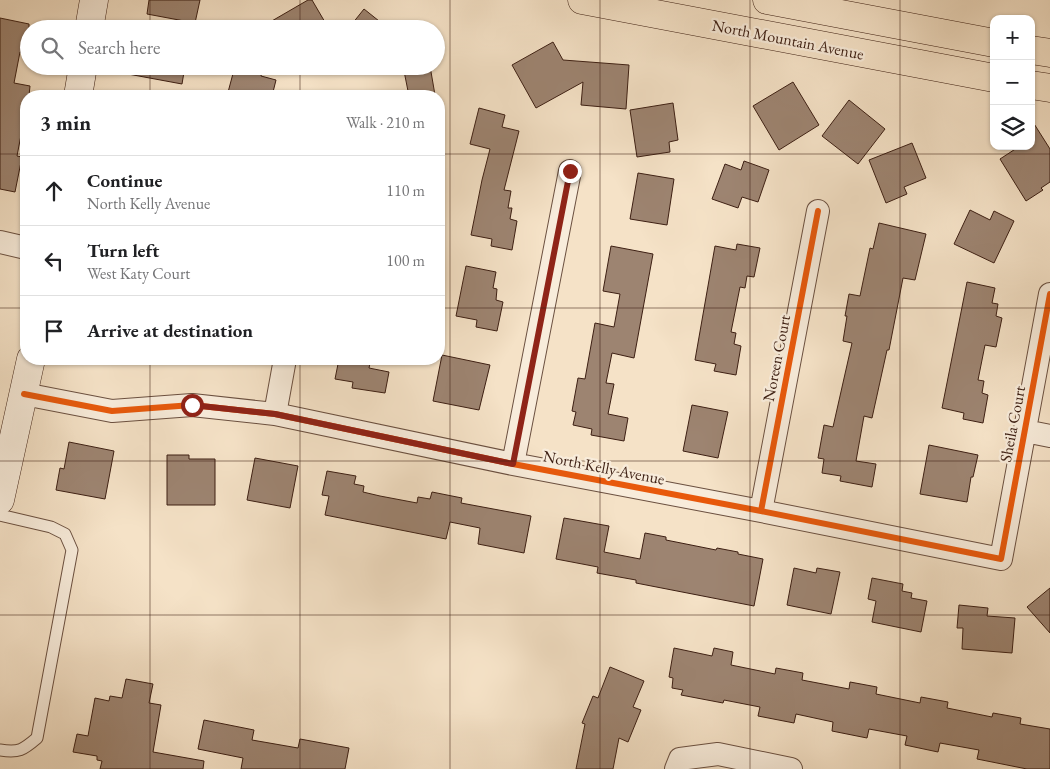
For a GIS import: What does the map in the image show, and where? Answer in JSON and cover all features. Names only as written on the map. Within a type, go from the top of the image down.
[{"type":"main road","points":[[91,20],[94,0]]},
{"type":"main road","name":"North Mountain Avenue","points":[[582,0],[990,77]]},
{"type":"main road","points":[[767,0],[990,41]]},
{"type":"main road","points":[[1035,51],[1050,53]]},
{"type":"main road","points":[[79,90],[82,75]]},
{"type":"main road","points":[[1035,86],[1050,88]]},
{"type":"main road","points":[[0,500],[30,365]]},
{"type":"street","points":[[513,464],[570,171]]},
{"type":"street","name":"Noreen Court","points":[[761,511],[818,211]]},
{"type":"street","points":[[0,242],[20,247]]},
{"type":"street","name":"Sheila Court","points":[[1001,559],[1050,294]]},
{"type":"street","points":[[275,414],[284,365]]},
{"type":"street","name":"North Kelly Avenue","points":[[24,394],[112,411],[192,405],[275,414],[513,464],[1001,559]]},
{"type":"street","points":[[1025,431],[1050,436]]},
{"type":"street","points":[[678,764],[718,754],[791,769]]},
{"type":"lane","points":[[0,515],[51,527],[65,534],[72,550],[37,738],[24,749],[9,752],[0,750]]},
{"type":"building","points":[[149,0],[200,0],[196,20],[179,20],[147,14]]},
{"type":"building","points":[[308,0],[312,0],[324,20],[274,20]]},
{"type":"building","points":[[364,9],[378,20],[355,20]]},
{"type":"building","points":[[0,18],[20,22],[20,52],[14,83],[30,86],[30,90],[20,90],[20,140],[17,156],[20,157],[20,167],[15,192],[0,189]]},
{"type":"building","points":[[553,42],[563,60],[629,65],[626,109],[581,105],[583,82],[536,108],[512,65]]},
{"type":"building","points":[[133,75],[184,75],[182,84]]},
{"type":"building","points":[[233,75],[261,75],[276,80],[274,90],[229,90]]},
{"type":"building","points":[[405,75],[432,75],[434,90],[408,90]]},
{"type":"building","points":[[793,82],[819,125],[779,150],[753,106]]},
{"type":"building","points":[[849,100],[885,129],[858,164],[822,136]]},
{"type":"building","points":[[673,103],[678,140],[669,142],[670,152],[637,157],[630,110]]},
{"type":"building","points":[[479,108],[505,115],[502,127],[519,131],[504,190],[511,191],[508,208],[512,208],[510,219],[517,221],[512,250],[491,246],[492,239],[471,235],[490,149],[470,144]]},
{"type":"building","points":[[1035,125],[1050,149],[1050,182],[1041,188],[1043,190],[1026,201],[1000,159],[1014,150],[1035,150]]},
{"type":"building","points":[[912,143],[926,178],[904,187],[907,194],[886,203],[869,160]]},
{"type":"building","points":[[744,161],[769,170],[758,202],[742,197],[738,208],[712,199],[725,164],[741,170]]},
{"type":"building","points":[[638,173],[674,179],[667,225],[630,219]]},
{"type":"building","points":[[970,210],[990,220],[994,211],[1014,221],[994,263],[954,244]]},
{"type":"building","points":[[879,223],[926,234],[915,280],[903,278],[889,350],[887,350],[872,418],[864,416],[856,461],[876,464],[872,487],[840,481],[841,476],[822,473],[824,459],[818,458],[824,425],[833,427],[852,343],[843,341],[849,294],[860,296],[870,248],[873,249]]},
{"type":"building","points":[[737,244],[760,248],[754,277],[747,276],[745,288],[740,287],[731,332],[736,333],[734,344],[741,346],[736,375],[714,371],[716,364],[695,360],[715,246],[736,250]]},
{"type":"building","points":[[611,246],[653,254],[634,358],[612,353],[606,383],[614,384],[608,414],[628,418],[624,441],[591,435],[592,429],[573,425],[576,412],[572,411],[578,378],[585,379],[595,323],[614,327],[620,294],[603,291]]},
{"type":"building","points":[[466,266],[496,272],[493,288],[497,289],[496,300],[503,302],[497,331],[476,327],[477,320],[456,316]]},
{"type":"building","points":[[967,282],[995,288],[992,303],[998,304],[996,316],[1002,318],[996,347],[985,345],[978,380],[984,381],[982,393],[988,395],[983,423],[963,419],[964,413],[942,408]]},
{"type":"building","points":[[445,356],[490,365],[479,410],[433,401],[440,365],[445,365]]},
{"type":"building","points":[[338,365],[370,365],[369,368],[389,372],[385,393],[352,388],[353,382],[335,379]]},
{"type":"building","points":[[692,405],[728,412],[718,458],[683,451]]},
{"type":"building","points":[[69,442],[114,451],[105,499],[56,490],[60,468],[64,469]]},
{"type":"building","points":[[929,445],[978,455],[973,477],[971,477],[967,502],[920,494]]},
{"type":"building","points":[[167,455],[189,455],[189,459],[215,459],[215,505],[167,505]]},
{"type":"building","points":[[255,458],[298,466],[290,508],[247,500]]},
{"type":"building","points":[[327,471],[356,476],[354,484],[364,486],[363,492],[380,496],[417,503],[418,497],[430,499],[432,492],[462,498],[461,503],[531,516],[524,553],[478,544],[480,528],[450,522],[446,539],[325,515],[329,496],[322,495]]},
{"type":"building","points":[[564,518],[609,526],[604,552],[640,559],[645,533],[666,537],[666,540],[716,550],[717,548],[738,552],[738,554],[763,559],[754,606],[636,583],[636,580],[597,573],[598,567],[556,559]]},
{"type":"building","points":[[794,568],[816,573],[817,568],[840,572],[831,614],[787,605]]},
{"type":"building","points":[[872,578],[903,584],[902,591],[912,593],[911,598],[927,601],[921,632],[872,622],[876,601],[868,599]]},
{"type":"building","points":[[1050,588],[1050,633],[1027,607]]},
{"type":"building","points":[[959,605],[988,608],[987,616],[1015,618],[1012,653],[962,649],[963,628],[957,628]]},
{"type":"building","points":[[674,648],[712,656],[714,648],[733,652],[731,665],[775,674],[776,668],[803,673],[802,680],[849,689],[850,682],[877,687],[876,694],[920,703],[921,697],[948,702],[947,708],[992,717],[993,713],[1021,718],[1020,724],[1050,729],[1050,769],[1027,769],[977,759],[979,750],[940,743],[938,752],[905,745],[907,736],[869,729],[867,738],[832,731],[833,722],[796,714],[794,723],[758,716],[760,707],[724,700],[723,703],[681,695],[683,690],[672,688],[673,678],[669,677]]},
{"type":"building","points":[[610,667],[644,681],[633,707],[641,710],[628,742],[619,738],[613,769],[576,769],[585,724],[582,723],[593,696],[598,698]]},
{"type":"building","points":[[126,679],[153,684],[149,703],[161,705],[153,752],[204,761],[203,769],[100,769],[102,761],[97,760],[97,756],[73,752],[77,734],[88,736],[95,698],[109,701],[110,696],[122,698]]},
{"type":"building","points":[[204,720],[254,730],[252,740],[298,748],[300,739],[349,748],[345,769],[241,769],[243,758],[198,749]]},
{"type":"cycle path","points":[[761,511],[818,211]]},
{"type":"cycle path","points":[[24,394],[112,411],[192,405],[275,414],[513,464],[1001,559],[1050,294]]},
{"type":"route","points":[[192,405],[275,414],[513,464],[570,171]]}]
